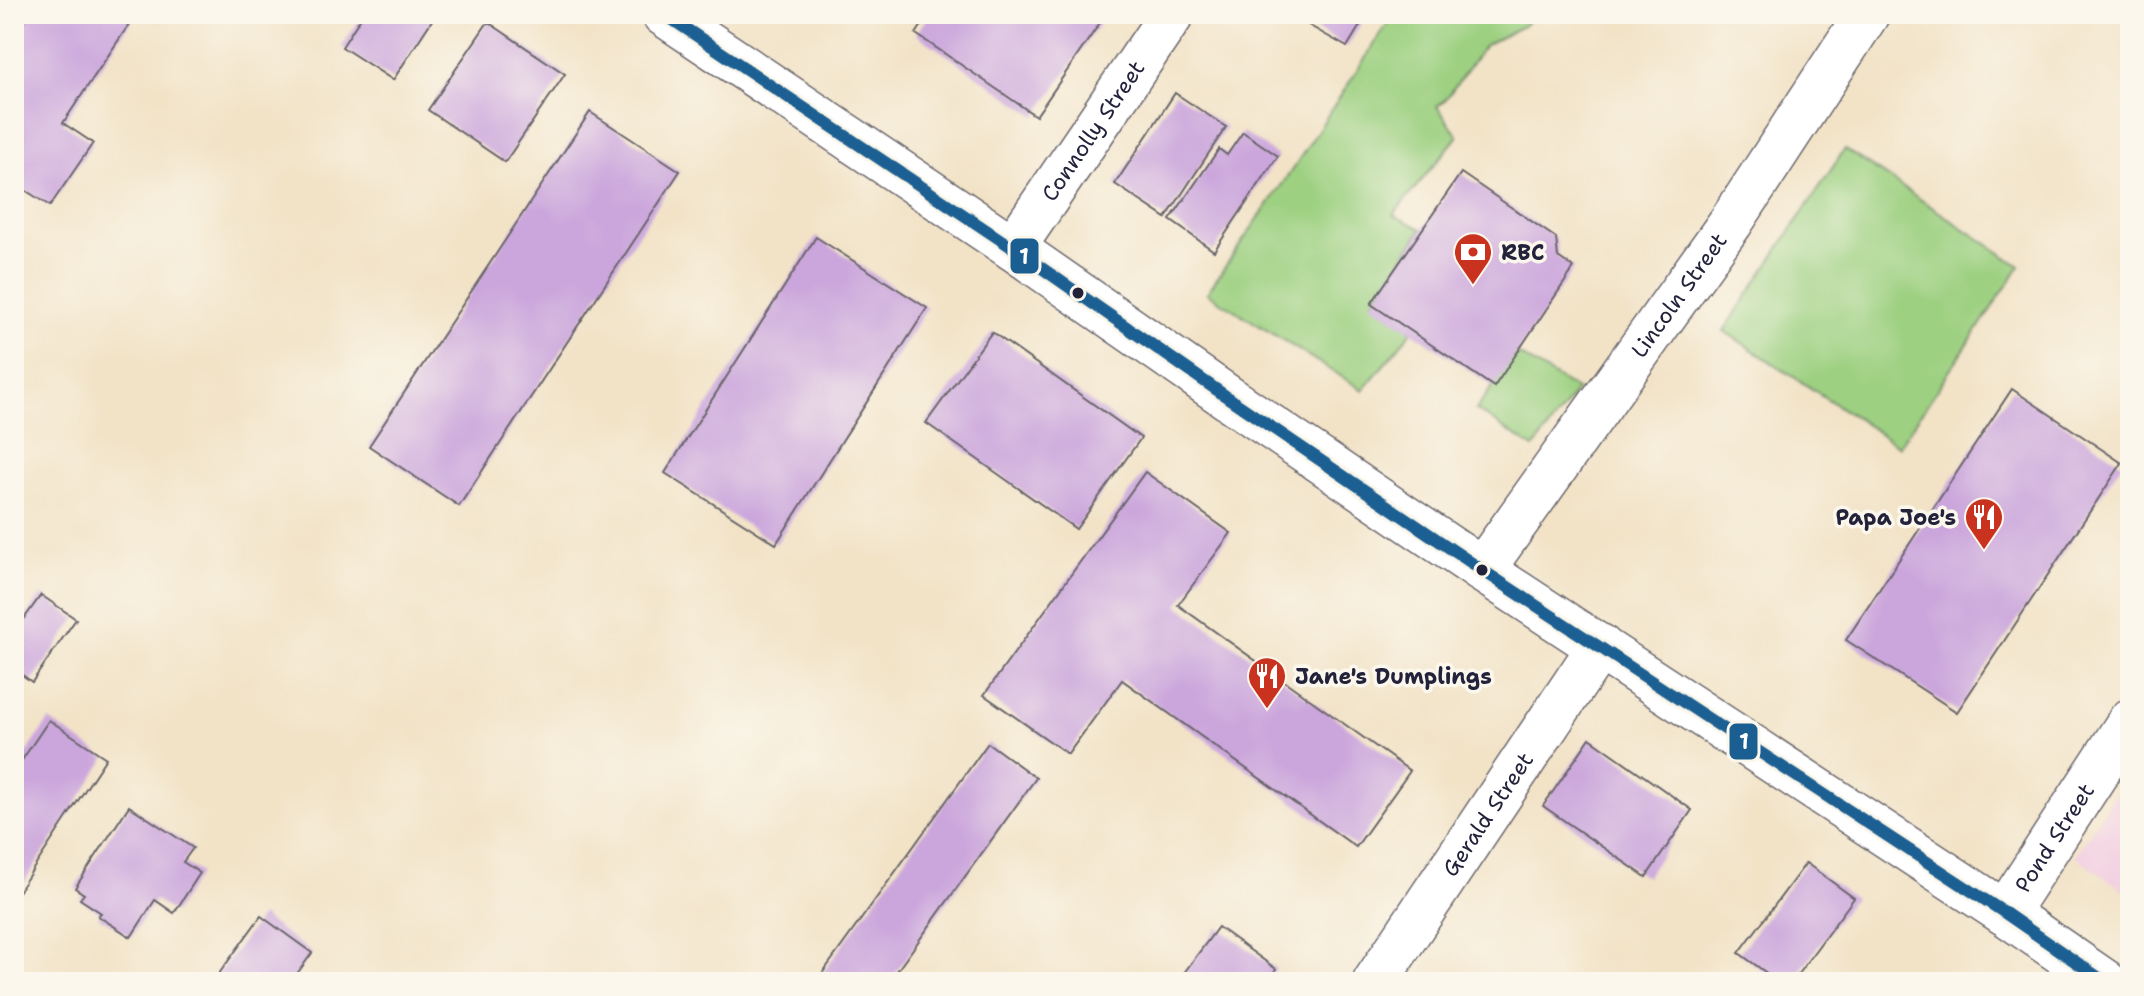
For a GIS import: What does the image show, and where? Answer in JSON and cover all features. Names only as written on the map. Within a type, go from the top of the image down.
[{"type":"main road","points":[[664,14],[1013,248],[1482,570],[2105,982]]},
{"type":"main road","name":"Connolly Street","points":[[1013,248],[1172,14]]},
{"type":"main road","name":"Lincoln Street","points":[[1482,570],[1731,222],[1867,14]]},
{"type":"main road","name":"Gerald Street","points":[[1375,982],[1600,646]]},
{"type":"main road","name":"Pond Street","points":[[2005,913],[2130,721]]},
{"type":"shaded area","points":[[2130,772],[2130,895],[2075,856]]},
{"type":"green space","points":[[1394,14],[1533,14],[1525,25],[1485,45],[1445,100],[1437,106],[1458,136],[1393,215],[1422,229],[1372,303],[1412,331],[1363,390],[1207,293]]},
{"type":"green space","points":[[1845,149],[2020,266],[1899,446],[1724,331]]},
{"type":"green space","points":[[1516,353],[1577,390],[1534,448],[1476,410]]},
{"type":"building","points":[[29,14],[136,14],[63,123],[93,143],[50,206],[14,183],[14,37]]},
{"type":"building","points":[[363,14],[436,14],[393,80],[342,47]]},
{"type":"building","points":[[929,14],[1106,14],[1036,116],[916,34]]},
{"type":"building","points":[[1289,14],[1367,14],[1347,47]]},
{"type":"building","points":[[488,22],[565,74],[505,162],[428,110]]},
{"type":"building","points":[[1175,93],[1226,127],[1166,218],[1115,184]]},
{"type":"building","points":[[590,112],[680,171],[459,506],[369,446]]},
{"type":"building","points":[[1243,132],[1278,156],[1214,251],[1170,220],[1219,149],[1227,155]]},
{"type":"building","name":"RBC","points":[[1461,173],[1556,238],[1558,257],[1574,268],[1494,387],[1371,304]]},
{"type":"building","points":[[816,237],[927,308],[776,544],[665,473]]},
{"type":"building","points":[[992,332],[1141,438],[1076,529],[926,423]]},
{"type":"building","name":"Papa Joe's","points":[[2012,389],[2122,463],[1957,712],[1846,640]]},
{"type":"building","points":[[1145,472],[1231,533],[1178,605],[1410,771],[1356,847],[1122,680],[1068,754],[984,695]]},
{"type":"building","points":[[41,595],[76,619],[32,682],[14,669],[14,633]]},
{"type":"building","points":[[49,720],[106,758],[14,898],[14,772]]},
{"type":"building","points":[[1590,738],[1692,810],[1646,877],[1543,806]]},
{"type":"building","points":[[988,743],[1036,778],[889,982],[816,982]]},
{"type":"building","points":[[129,806],[193,848],[183,862],[200,873],[174,913],[155,900],[131,937],[98,916],[101,913],[80,899],[84,894],[75,888]]},
{"type":"building","points":[[1806,863],[1854,898],[1792,982],[1779,982],[1739,953]]},
{"type":"building","points":[[261,916],[312,953],[291,982],[213,982]]},
{"type":"building","points":[[1218,927],[1276,969],[1266,982],[1178,981]]},
{"type":"transit line","name":"1","points":[[664,14],[1013,248],[1482,570],[2105,982]]},
{"type":"place","name":"RBC","points":[[1473,286]]},
{"type":"place","name":"Papa Joe's","points":[[1984,551]]},
{"type":"place","name":"Jane's Dumplings","points":[[1267,710]]}]
